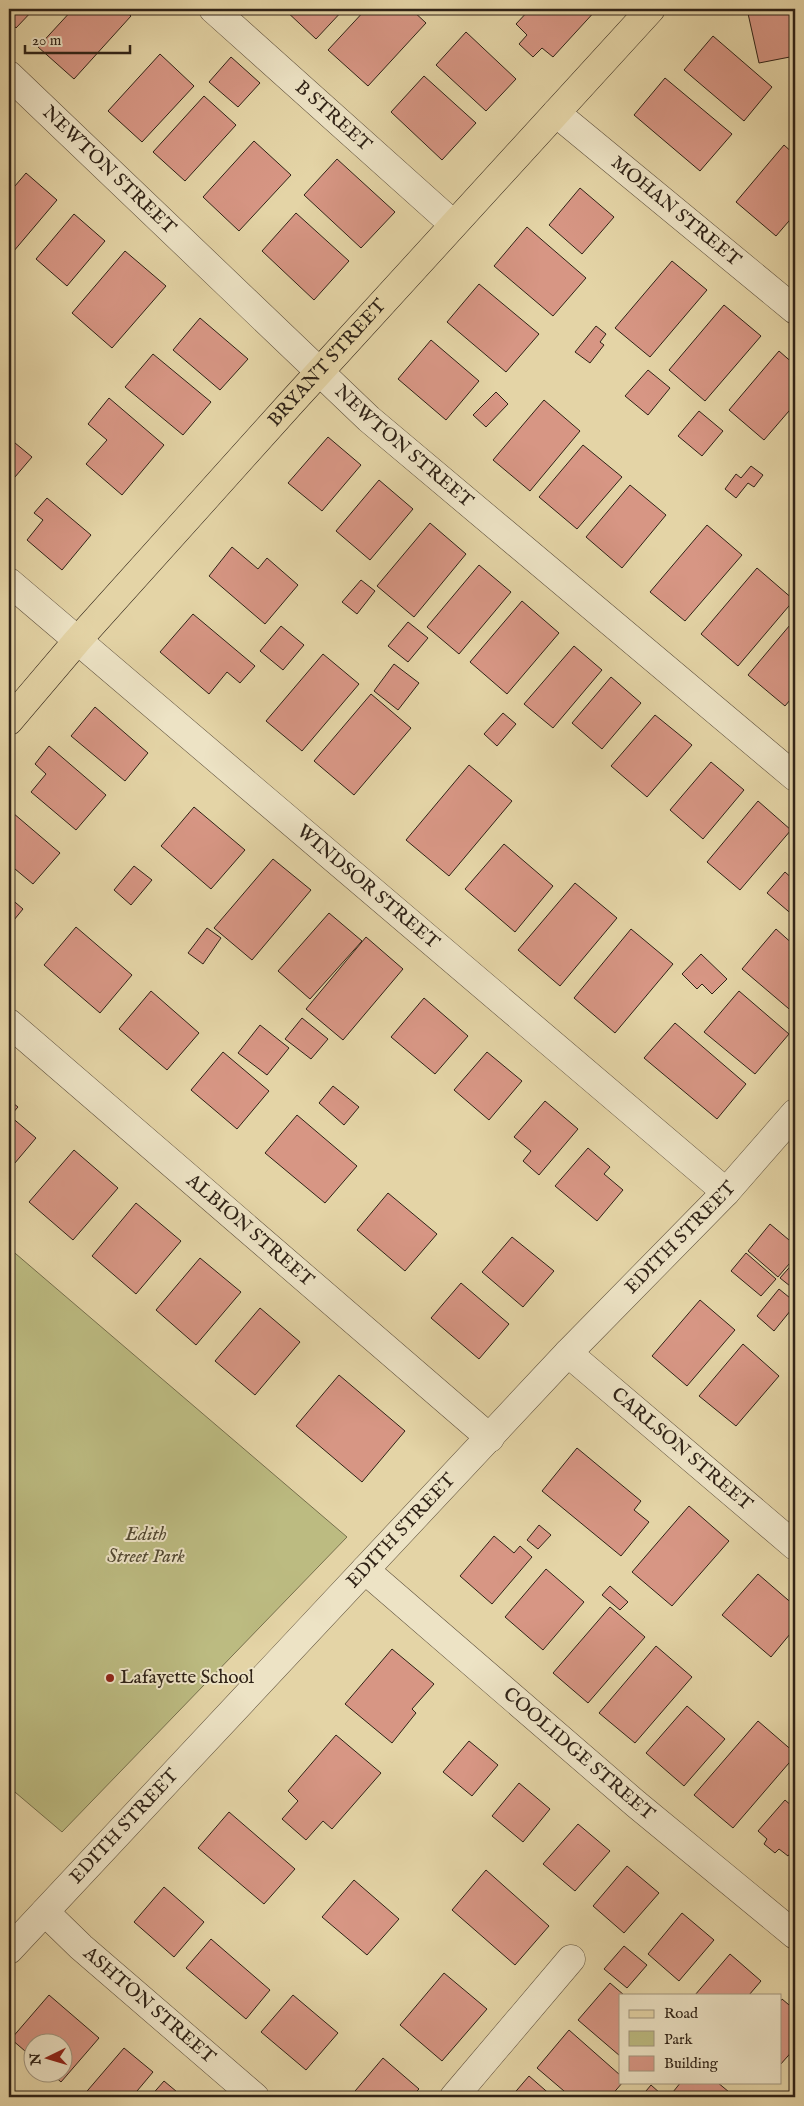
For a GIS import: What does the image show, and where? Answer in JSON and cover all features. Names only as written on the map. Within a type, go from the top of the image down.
[{"type":"main road","name":"BRYANT STREET","points":[[9,721],[77,641],[453,224],[651,9]]},
{"type":"street","name":"B STREET","points":[[213,9],[453,224]]},
{"type":"street","name":"NEWTON STREET","points":[[9,75],[369,419],[795,777]]},
{"type":"street","name":"MOHAN STREET","points":[[556,113],[795,310]]},
{"type":"street","name":"WINDSOR STREET","points":[[9,582],[726,1192]]},
{"type":"street","name":"ALBION STREET","points":[[9,1023],[490,1438]]},
{"type":"street","name":"EDITH STREET","points":[[9,1950],[568,1353],[726,1192],[795,1113]]},
{"type":"street","name":"CARLSON STREET","points":[[568,1353],[795,1546]]},
{"type":"street","name":"COOLIDGE STREET","points":[[365,1570],[636,1804],[795,1935]]},
{"type":"street","name":"ASHTON STREET","points":[[45,1912],[81,1947],[255,2097]]},
{"type":"street","points":[[454,2097],[571,1959]]},
{"type":"green space","name":"Edith Street Park","points":[[9,1248],[347,1537],[62,1832],[9,1787]]},
{"type":"building","points":[[9,9],[34,9],[16,28],[9,20]]},
{"type":"building","points":[[73,9],[123,9],[131,16],[74,79],[38,47]]},
{"type":"building","points":[[284,9],[344,9],[316,39]]},
{"type":"building","points":[[366,9],[411,9],[426,23],[368,86],[328,50]]},
{"type":"building","points":[[530,9],[597,9],[553,57],[542,48],[533,57],[519,44],[527,35],[516,24]]},
{"type":"building","points":[[747,9],[791,9],[795,28],[795,56],[759,63]]},
{"type":"building","points":[[466,32],[516,79],[486,111],[436,65]]},
{"type":"building","points":[[713,36],[772,87],[744,121],[684,70]]},
{"type":"building","points":[[160,54],[194,86],[142,142],[108,111]]},
{"type":"building","points":[[231,57],[260,83],[238,107],[209,82]]},
{"type":"building","points":[[424,76],[476,123],[442,160],[391,112]]},
{"type":"building","points":[[665,78],[732,134],[700,171],[634,115]]},
{"type":"building","points":[[204,96],[236,125],[185,181],[153,152]]},
{"type":"building","points":[[254,141],[291,175],[239,231],[203,197]]},
{"type":"building","points":[[784,145],[795,155],[795,214],[776,236],[736,202]]},
{"type":"building","points":[[337,159],[395,212],[361,248],[304,195]]},
{"type":"building","points":[[26,173],[57,200],[13,252],[9,249],[9,193]]},
{"type":"building","points":[[580,188],[614,217],[582,254],[549,225]]},
{"type":"building","points":[[296,213],[349,261],[314,300],[262,251]]},
{"type":"building","points":[[74,214],[105,241],[67,286],[36,259]]},
{"type":"building","points":[[527,227],[586,278],[553,316],[494,266]]},
{"type":"building","points":[[125,251],[166,286],[112,348],[72,313]]},
{"type":"building","points":[[672,261],[707,290],[650,357],[615,328]]},
{"type":"building","points":[[479,284],[539,334],[506,372],[447,322]]},
{"type":"building","points":[[724,305],[761,336],[705,401],[669,370]]},
{"type":"building","points":[[200,318],[248,359],[220,390],[173,350]]},
{"type":"building","points":[[596,326],[606,334],[600,342],[604,345],[590,363],[575,352]]},
{"type":"building","points":[[431,340],[479,381],[446,420],[398,379]]},
{"type":"building","points":[[779,351],[795,365],[795,404],[764,440],[729,410]]},
{"type":"building","points":[[153,354],[211,402],[183,435],[125,387]]},
{"type":"building","points":[[648,370],[670,388],[648,415],[625,396]]},
{"type":"building","points":[[496,392],[508,404],[486,427],[473,415]]},
{"type":"building","points":[[109,398],[164,445],[122,495],[86,464],[107,440],[88,424]]},
{"type":"building","points":[[544,400],[580,431],[530,491],[493,460]]},
{"type":"building","points":[[699,411],[723,431],[702,456],[678,436]]},
{"type":"building","points":[[328,437],[361,465],[322,511],[288,483]]},
{"type":"building","points":[[9,438],[32,457],[9,484]]},
{"type":"building","points":[[583,445],[622,477],[577,529],[539,497]]},
{"type":"building","points":[[751,466],[763,475],[754,487],[748,483],[736,498],[725,489],[736,474],[741,478]]},
{"type":"building","points":[[379,480],[413,509],[370,560],[336,531]]},
{"type":"building","points":[[630,485],[666,515],[622,568],[586,537]]},
{"type":"building","points":[[47,498],[91,535],[62,570],[27,540],[43,520],[34,513]]},
{"type":"building","points":[[430,523],[466,554],[414,617],[377,586]]},
{"type":"building","points":[[707,525],[742,555],[685,621],[650,592]]},
{"type":"building","points":[[232,547],[258,569],[267,558],[298,585],[265,624],[209,576]]},
{"type":"building","points":[[479,565],[511,592],[459,654],[427,627]]},
{"type":"building","points":[[757,568],[794,600],[738,666],[701,634]]},
{"type":"building","points":[[361,580],[375,591],[357,614],[342,602]]},
{"type":"building","points":[[522,601],[559,633],[507,694],[470,662]]},
{"type":"building","points":[[193,614],[255,666],[240,683],[227,672],[209,694],[160,652]]},
{"type":"building","points":[[795,619],[795,694],[785,706],[748,675]]},
{"type":"building","points":[[408,622],[428,638],[408,662],[388,646]]},
{"type":"building","points":[[281,626],[304,645],[283,670],[260,651]]},
{"type":"building","points":[[574,646],[602,670],[553,728],[524,704]]},
{"type":"building","points":[[323,654],[359,684],[302,751],[266,721]]},
{"type":"building","points":[[394,664],[419,683],[398,710],[374,691]]},
{"type":"building","points":[[611,677],[641,703],[602,749],[572,723]]},
{"type":"building","points":[[371,694],[411,728],[354,795],[314,761]]},
{"type":"building","points":[[95,707],[148,753],[125,781],[71,736]]},
{"type":"building","points":[[503,713],[516,724],[497,746],[484,734]]},
{"type":"building","points":[[655,715],[692,745],[647,797],[611,766]]},
{"type":"building","points":[[49,746],[106,795],[76,830],[31,792],[46,774],[35,764]]},
{"type":"building","points":[[711,762],[744,790],[703,839],[670,810]]},
{"type":"building","points":[[469,765],[512,801],[449,876],[406,840]]},
{"type":"building","points":[[758,801],[791,830],[740,890],[707,862]]},
{"type":"building","points":[[194,807],[245,850],[211,889],[161,846]]},
{"type":"building","points":[[13,813],[60,853],[33,884],[9,864],[9,818]]},
{"type":"building","points":[[504,844],[553,886],[515,932],[465,889]]},
{"type":"building","points":[[273,859],[311,890],[252,960],[214,928]]},
{"type":"building","points":[[134,866],[152,880],[131,905],[114,890]]},
{"type":"building","points":[[785,872],[795,881],[795,917],[767,893]]},
{"type":"building","points":[[575,883],[617,918],[560,986],[518,950]]},
{"type":"building","points":[[9,897],[23,909],[9,926]]},
{"type":"building","points":[[329,913],[362,941],[310,999],[278,971]]},
{"type":"building","points":[[76,927],[132,975],[100,1013],[44,965]]},
{"type":"building","points":[[207,928],[221,938],[203,964],[188,953]]},
{"type":"building","points":[[631,929],[673,964],[615,1033],[574,998]]},
{"type":"building","points":[[776,929],[795,946],[795,1014],[742,969]]},
{"type":"building","points":[[366,937],[403,969],[343,1040],[306,1009]]},
{"type":"building","points":[[701,954],[727,979],[712,994],[702,984],[697,989],[682,974]]},
{"type":"building","points":[[151,991],[199,1033],[167,1070],[119,1029]]},
{"type":"building","points":[[739,991],[789,1034],[755,1074],[704,1032]]},
{"type":"building","points":[[424,998],[468,1036],[435,1074],[391,1037]]},
{"type":"building","points":[[302,1018],[328,1039],[311,1059],[285,1039]]},
{"type":"building","points":[[675,1023],[746,1084],[717,1119],[644,1058]]},
{"type":"building","points":[[260,1025],[289,1048],[267,1075],[238,1053]]},
{"type":"building","points":[[223,1052],[269,1091],[237,1129],[191,1090]]},
{"type":"building","points":[[487,1052],[522,1081],[489,1120],[454,1090]]},
{"type":"building","points":[[333,1086],[359,1107],[344,1125],[319,1103]]},
{"type":"building","points":[[9,1100],[18,1107],[10,1116],[36,1138],[9,1170]]},
{"type":"building","points":[[545,1101],[578,1129],[539,1175],[523,1161],[531,1151],[514,1137]]},
{"type":"building","points":[[297,1115],[357,1166],[325,1203],[265,1153]]},
{"type":"building","points":[[588,1148],[610,1167],[604,1174],[623,1190],[597,1221],[555,1186]]},
{"type":"building","points":[[74,1150],[118,1188],[73,1240],[29,1202]]},
{"type":"building","points":[[388,1193],[437,1234],[405,1271],[357,1230]]},
{"type":"building","points":[[136,1203],[181,1241],[136,1294],[92,1256]]},
{"type":"building","points":[[770,1224],[795,1245],[795,1257],[778,1277],[748,1251]]},
{"type":"building","points":[[512,1237],[554,1271],[523,1307],[482,1272]]},
{"type":"building","points":[[746,1253],[776,1279],[761,1296],[731,1271]]},
{"type":"building","points":[[200,1258],[241,1292],[196,1345],[156,1310]]},
{"type":"building","points":[[795,1261],[795,1290],[780,1278]]},
{"type":"building","points":[[461,1283],[509,1324],[479,1359],[431,1318]]},
{"type":"building","points":[[779,1289],[795,1302],[795,1305],[774,1331],[757,1316]]},
{"type":"building","points":[[700,1300],[735,1330],[687,1386],[652,1356]]},
{"type":"building","points":[[260,1308],[300,1342],[255,1395],[215,1361]]},
{"type":"building","points":[[743,1344],[779,1376],[736,1426],[699,1396]]},
{"type":"building","points":[[339,1375],[405,1431],[362,1482],[296,1426]]},
{"type":"building","points":[[577,1448],[641,1501],[634,1510],[649,1522],[621,1556],[542,1491]]},
{"type":"building","points":[[689,1506],[729,1541],[672,1606],[632,1572]]},
{"type":"building","points":[[539,1525],[551,1535],[538,1549],[527,1540]]},
{"type":"building","points":[[494,1536],[514,1553],[520,1546],[532,1557],[492,1604],[460,1576]]},
{"type":"building","points":[[546,1569],[584,1602],[543,1650],[505,1617]]},
{"type":"building","points":[[758,1574],[795,1606],[795,1628],[771,1657],[722,1615]]},
{"type":"building","points":[[610,1586],[628,1602],[620,1610],[602,1595]]},
{"type":"building","points":[[610,1607],[645,1637],[588,1703],[553,1673]]},
{"type":"building","points":[[656,1646],[692,1677],[635,1743],[599,1713]]},
{"type":"building","points":[[392,1649],[434,1684],[412,1709],[416,1713],[392,1743],[345,1704]]},
{"type":"building","points":[[687,1706],[725,1739],[684,1786],[646,1753]]},
{"type":"building","points":[[758,1721],[795,1753],[795,1756],[733,1828],[694,1795]]},
{"type":"building","points":[[336,1735],[381,1773],[332,1829],[323,1821],[306,1840],[282,1819],[298,1801],[288,1791]]},
{"type":"building","points":[[469,1741],[498,1765],[472,1796],[443,1772]]},
{"type":"building","points":[[519,1783],[550,1809],[523,1842],[492,1816]]},
{"type":"building","points":[[785,1800],[793,1807],[795,1805],[795,1847],[788,1856],[779,1849],[775,1853],[764,1844],[767,1839],[758,1831]]},
{"type":"building","points":[[229,1812],[295,1869],[264,1904],[198,1848]]},
{"type":"building","points":[[578,1824],[610,1851],[575,1891],[543,1864]]},
{"type":"building","points":[[627,1866],[659,1893],[624,1933],[593,1906]]},
{"type":"building","points":[[486,1870],[549,1926],[515,1965],[452,1910]]},
{"type":"building","points":[[354,1880],[399,1919],[367,1955],[322,1917]]},
{"type":"building","points":[[164,1887],[204,1922],[174,1957],[134,1922]]},
{"type":"building","points":[[682,1913],[714,1940],[679,1981],[648,1954]]},
{"type":"building","points":[[211,1939],[270,1990],[246,2019],[186,1968]]},
{"type":"building","points":[[624,1946],[647,1965],[627,1988],[604,1969]]},
{"type":"building","points":[[730,1954],[761,1981],[750,1994],[696,1994]]},
{"type":"building","points":[[444,1973],[487,2009],[442,2061],[400,2025]]},
{"type":"building","points":[[610,1983],[623,1994],[619,1994],[619,2055],[578,2020]]},
{"type":"building","points":[[49,1995],[99,2038],[72,2069],[72,2034],[22,2034],[22,2048],[11,2039]]},
{"type":"building","points":[[293,1995],[338,2033],[306,2070],[261,2032]]},
{"type":"building","points":[[782,1999],[795,2010],[795,2048],[782,2063]]},
{"type":"building","points":[[569,2030],[619,2074],[619,2084],[621,2084],[610,2097],[571,2097],[537,2068]]},
{"type":"building","points":[[124,2048],[153,2072],[132,2097],[82,2097]]},
{"type":"building","points":[[383,2058],[419,2089],[411,2097],[350,2097]]},
{"type":"building","points":[[529,2076],[553,2097],[511,2097]]},
{"type":"building","points":[[164,2081],[183,2097],[150,2097]]},
{"type":"building","points":[[679,2084],[719,2084],[735,2097],[669,2097]]},
{"type":"building","points":[[651,2085],[661,2094],[658,2097],[641,2097]]},
{"type":"place","name":"Lafayette School","points":[[110,1678]]}]
